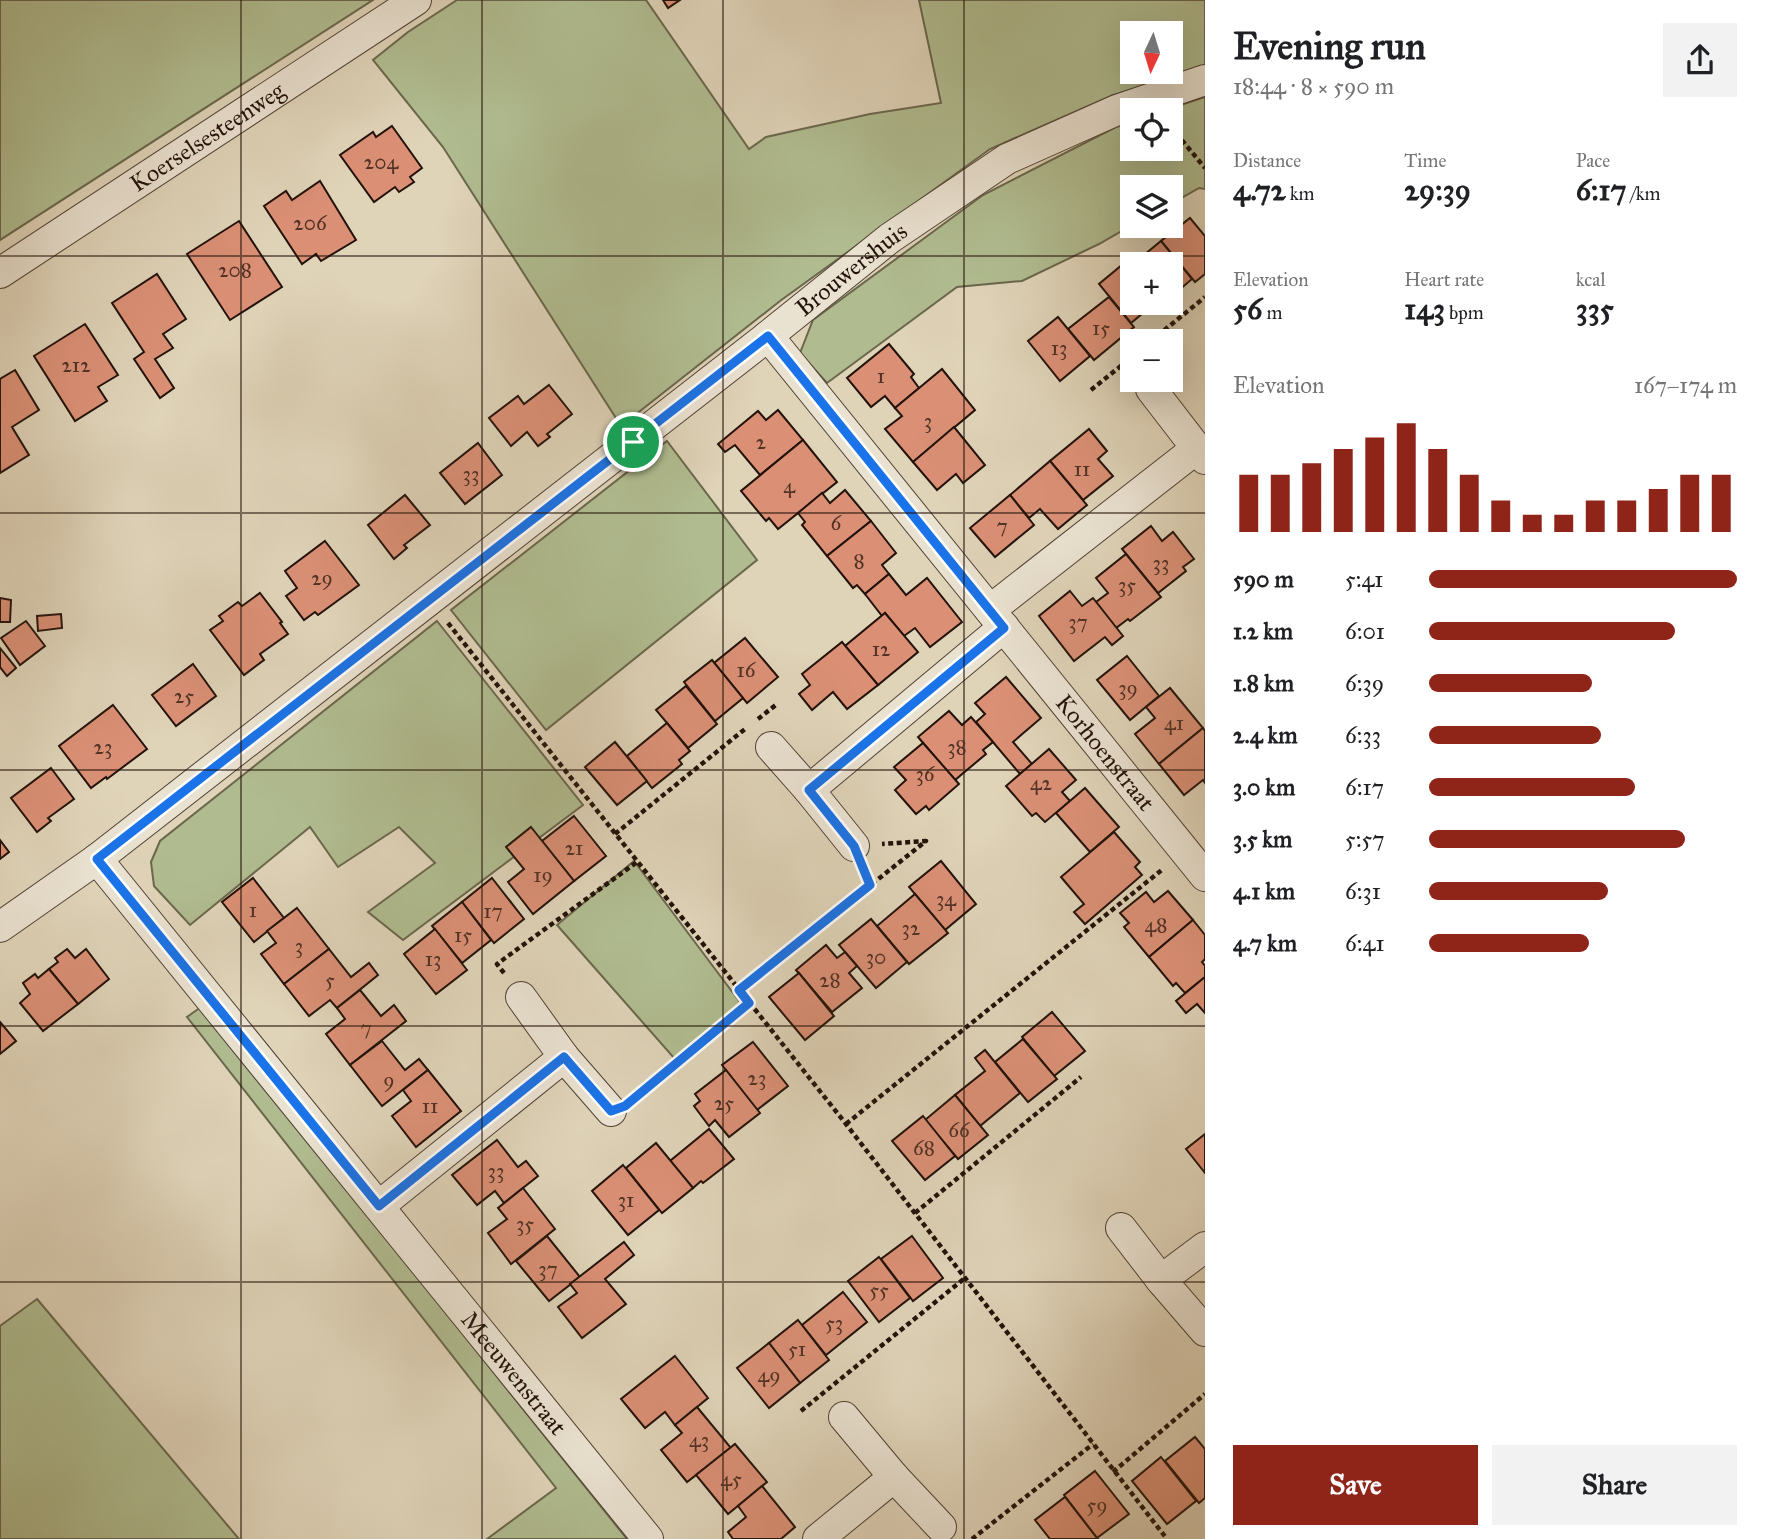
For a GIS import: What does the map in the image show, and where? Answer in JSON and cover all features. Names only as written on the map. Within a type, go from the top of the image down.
[{"type":"street","name":"Koerselsesteenweg","points":[[0,272],[416,0]]},
{"type":"street","name":"Brouwershuis","points":[[0,926],[97,859],[890,238],[1007,159],[1117,110],[1205,80]]},
{"type":"street","name":"Korhoenstraat","points":[[768,336],[1205,876]]},
{"type":"street","points":[[809,790],[997,619],[1201,454],[1153,392]]},
{"type":"street","points":[[771,747],[854,846]]},
{"type":"street","name":"Meeuwenstraat","points":[[97,859],[648,1539]]},
{"type":"street","points":[[521,997],[564,1057],[611,1111]]},
{"type":"street","points":[[379,1206],[564,1057]]},
{"type":"street","points":[[1121,1228],[1205,1331]]},
{"type":"street","points":[[1161,1280],[1205,1247]]},
{"type":"street","points":[[844,1417],[894,1477],[941,1527]]},
{"type":"street","points":[[818,1539],[894,1477]]},
{"type":"path","points":[[1183,141],[1205,168]]},
{"type":"path","points":[[1166,329],[1205,297]]},
{"type":"path","points":[[1091,390],[1120,367]]},
{"type":"path","points":[[430,600],[915,1213],[1167,1539]]},
{"type":"path","points":[[615,834],[777,704]]},
{"type":"path","points":[[739,990],[926,841],[854,846],[870,885]]},
{"type":"path","points":[[845,1124],[1186,851]]},
{"type":"path","points":[[521,997],[497,964],[637,862]]},
{"type":"path","points":[[611,1111],[625,1106],[749,1003]]},
{"type":"path","points":[[915,1213],[1082,1077]]},
{"type":"path","points":[[801,1411],[965,1278]]},
{"type":"path","points":[[1113,1472],[1205,1394]]},
{"type":"path","points":[[972,1539],[1093,1444]]},
{"type":"green space","points":[[0,0],[373,0],[0,240]]},
{"type":"green space","points":[[457,0],[646,0],[749,149],[766,137],[870,114],[941,103],[919,0],[1205,0],[1205,71],[1183,77],[1183,21],[1120,21],[1120,84],[1155,84],[1113,95],[990,149],[780,301],[621,426],[443,147],[373,60],[408,32]]},
{"type":"green space","points":[[1205,97],[1205,189],[1199,188],[1183,197],[1183,175],[1120,175],[1120,232],[1099,244],[1022,281],[957,287],[827,383],[800,353],[813,320],[983,195],[1116,127],[1120,126],[1120,161],[1183,161],[1183,104]]},
{"type":"green space","points":[[667,441],[757,560],[546,730],[451,610]]},
{"type":"green space","points":[[437,621],[583,805],[403,940],[368,912],[435,863],[399,827],[338,867],[310,827],[190,925],[154,886],[151,862],[160,841]]},
{"type":"green space","points":[[634,861],[745,1009],[674,1058],[557,925]]},
{"type":"green space","points":[[201,1007],[627,1539],[487,1539],[556,1488],[187,1017]]},
{"type":"green space","points":[[37,1299],[239,1539],[0,1539],[0,1326]]},
{"type":"building","points":[[663,0],[680,0],[668,8]]},
{"type":"building","points":[[392,126],[422,168],[410,177],[414,182],[399,192],[395,187],[374,202],[340,155],[373,132],[376,137]]},
{"type":"building","points":[[320,181],[356,240],[321,261],[316,254],[302,264],[264,206],[286,191],[292,200]]},
{"type":"building","points":[[1190,218],[1205,236],[1205,274],[1195,282],[1183,268],[1183,252],[1170,252],[1161,241],[1165,238],[1183,238],[1183,224]]},
{"type":"building","points":[[239,221],[282,287],[230,320],[187,254]]},
{"type":"building","points":[[1161,241],[1170,252],[1148,252]]},
{"type":"building","points":[[1120,267],[1120,310],[1099,284]]},
{"type":"building","points":[[1183,268],[1192,279],[1183,287]]},
{"type":"building","points":[[157,274],[186,319],[163,334],[173,348],[155,359],[174,388],[160,398],[134,359],[144,352],[112,303]]},
{"type":"building","points":[[1109,297],[1120,310],[1120,315],[1124,315],[1134,327],[1120,329],[1120,339],[1094,360],[1068,329]]},
{"type":"building","points":[[1124,315],[1141,315],[1131,323]]},
{"type":"building","points":[[1058,317],[1090,356],[1060,381],[1028,341]]},
{"type":"building","points":[[85,324],[118,375],[98,387],[107,401],[75,421],[34,356]]},
{"type":"building","points":[[889,344],[914,374],[911,377],[919,388],[895,408],[885,396],[871,407],[847,378]]},
{"type":"building","points":[[942,369],[975,410],[913,462],[885,429],[902,416],[895,408]]},
{"type":"building","points":[[15,370],[39,410],[12,427],[29,455],[0,473],[0,379]]},
{"type":"building","points":[[549,385],[572,414],[547,434],[550,437],[538,446],[527,432],[511,446],[489,418],[518,396],[524,404]]},
{"type":"building","points":[[778,410],[803,440],[760,475],[735,445],[725,452],[718,444],[758,411],[766,420]]},
{"type":"building","points":[[954,427],[985,465],[963,483],[956,474],[937,490],[913,462]]},
{"type":"building","points":[[1089,429],[1107,451],[1098,459],[1113,476],[1083,500],[1050,461]]},
{"type":"building","points":[[803,440],[837,482],[778,529],[769,518],[766,521],[741,491]]},
{"type":"building","points":[[478,443],[502,475],[465,504],[440,473]]},
{"type":"building","points":[[1050,461],[1087,505],[1058,529],[1040,509],[1029,518],[1010,495]]},
{"type":"building","points":[[845,490],[871,521],[827,556],[802,525],[805,522],[798,513],[822,493],[830,503]]},
{"type":"building","points":[[405,495],[430,525],[404,545],[407,548],[394,559],[368,525]]},
{"type":"building","points":[[1010,495],[1034,525],[995,557],[970,528]]},
{"type":"building","points":[[871,521],[896,553],[882,565],[889,574],[865,594],[857,585],[853,588],[827,556]]},
{"type":"building","points":[[1151,526],[1162,541],[1173,532],[1194,559],[1183,567],[1186,571],[1158,593],[1122,549]]},
{"type":"building","points":[[325,541],[359,585],[318,615],[315,612],[304,620],[286,596],[297,588],[285,571]]},
{"type":"building","points":[[1126,554],[1161,597],[1130,621],[1128,619],[1116,628],[1096,602],[1108,593],[1096,578]]},
{"type":"building","points":[[889,574],[906,595],[927,578],[962,622],[930,647],[915,628],[904,636],[885,613],[882,616],[865,594]]},
{"type":"building","points":[[1070,591],[1082,606],[1093,598],[1123,636],[1112,645],[1105,637],[1074,661],[1039,616]]},
{"type":"building","points":[[260,593],[288,634],[260,654],[264,660],[244,675],[210,630],[223,621],[219,616],[238,602],[242,606]]},
{"type":"building","points":[[0,598],[11,600],[10,622],[0,622]]},
{"type":"building","points":[[885,613],[918,652],[878,685],[845,646]]},
{"type":"building","points":[[61,614],[62,628],[38,631],[37,616]]},
{"type":"building","points":[[26,621],[45,646],[20,665],[1,638]]},
{"type":"building","points":[[745,638],[778,677],[747,703],[714,663]]},
{"type":"building","points":[[842,642],[878,685],[847,709],[833,692],[812,710],[799,694],[810,685],[802,674]]},
{"type":"building","points":[[0,648],[16,668],[7,676],[0,667]]},
{"type":"building","points":[[1127,656],[1159,696],[1130,720],[1097,680]]},
{"type":"building","points":[[712,660],[743,698],[715,721],[684,682]]},
{"type":"building","points":[[193,664],[216,696],[176,726],[152,695]]},
{"type":"building","points":[[1006,677],[1041,718],[1013,742],[1032,764],[1020,774],[976,722],[985,714],[975,703]]},
{"type":"building","points":[[686,686],[717,724],[688,748],[656,710]]},
{"type":"building","points":[[1170,688],[1203,728],[1159,764],[1135,734],[1155,718],[1146,707]]},
{"type":"building","points":[[113,705],[147,749],[91,788],[59,746]]},
{"type":"building","points":[[949,711],[962,725],[971,717],[993,742],[983,750],[986,754],[955,780],[918,737]]},
{"type":"building","points":[[667,723],[690,751],[679,760],[682,764],[652,788],[627,756]]},
{"type":"building","points":[[1203,728],[1205,783],[1203,780],[1184,795],[1159,764]]},
{"type":"building","points":[[615,742],[647,781],[617,805],[585,767]]},
{"type":"building","points":[[923,743],[959,784],[929,810],[926,806],[916,814],[895,790],[906,780],[894,767]]},
{"type":"building","points":[[1049,749],[1076,780],[1062,792],[1070,801],[1045,822],[1036,813],[1032,816],[1006,786]]},
{"type":"building","points":[[51,768],[74,799],[48,818],[51,821],[37,832],[11,798]]},
{"type":"building","points":[[1085,788],[1119,827],[1090,852],[1056,813]]},
{"type":"building","points":[[574,816],[606,856],[574,881],[542,841]]},
{"type":"building","points":[[531,827],[574,881],[533,914],[508,882],[524,869],[506,847]]},
{"type":"building","points":[[1114,832],[1140,862],[1135,867],[1142,875],[1085,924],[1074,912],[1084,904],[1061,877]]},
{"type":"building","points":[[0,840],[9,852],[0,859]]},
{"type":"building","points":[[941,861],[976,904],[945,930],[909,887]]},
{"type":"building","points":[[253,878],[284,918],[254,942],[222,902]]},
{"type":"building","points":[[492,878],[524,919],[494,943],[462,902]]},
{"type":"building","points":[[1168,891],[1193,920],[1149,957],[1124,927],[1129,923],[1120,913],[1146,892],[1154,902]]},
{"type":"building","points":[[915,894],[948,933],[909,964],[877,926]]},
{"type":"building","points":[[462,902],[491,940],[462,963],[432,926]]},
{"type":"building","points":[[297,908],[329,949],[284,984],[261,954],[276,943],[267,931]]},
{"type":"building","points":[[871,919],[907,962],[876,988],[839,945]]},
{"type":"building","points":[[1193,920],[1205,935],[1205,959],[1202,962],[1205,966],[1205,977],[1185,993],[1176,983],[1173,986],[1149,957]]},
{"type":"building","points":[[435,929],[467,970],[436,994],[404,954]]},
{"type":"building","points":[[826,945],[837,958],[845,952],[857,966],[849,973],[862,988],[832,1012],[796,970]]},
{"type":"building","points":[[67,949],[75,958],[86,949],[109,979],[78,1004],[49,969],[58,962],[55,958]]},
{"type":"building","points":[[329,949],[351,977],[369,963],[378,975],[337,1008],[330,1000],[309,1016],[284,984]]},
{"type":"building","points":[[49,969],[78,1004],[43,1031],[20,1003],[30,994],[23,983],[35,974],[38,978]]},
{"type":"building","points":[[799,973],[834,1016],[805,1040],[769,997]]},
{"type":"building","points":[[1205,977],[1205,1013],[1197,1004],[1186,1013],[1176,1001]]},
{"type":"building","points":[[360,990],[381,1016],[394,1005],[406,1021],[350,1065],[326,1034],[345,1019],[337,1008]]},
{"type":"building","points":[[1052,1012],[1085,1051],[1054,1076],[1022,1037]]},
{"type":"building","points":[[0,1022],[16,1041],[0,1054]]},
{"type":"building","points":[[1023,1039],[1057,1079],[1028,1102],[995,1062]]},
{"type":"building","points":[[382,1041],[405,1070],[419,1059],[428,1070],[382,1106],[350,1065]]},
{"type":"building","points":[[753,1042],[788,1086],[757,1110],[722,1065]]},
{"type":"building","points":[[985,1050],[1020,1093],[980,1126],[955,1095],[985,1071],[975,1058]]},
{"type":"building","points":[[428,1070],[461,1111],[416,1147],[392,1116],[411,1101],[403,1090]]},
{"type":"building","points":[[726,1070],[760,1113],[729,1137],[715,1120],[709,1126],[694,1106],[700,1101],[695,1094]]},
{"type":"building","points":[[955,1095],[988,1135],[958,1159],[925,1120]]},
{"type":"building","points":[[923,1116],[955,1156],[925,1180],[892,1141]]},
{"type":"building","points":[[709,1129],[734,1159],[693,1188],[670,1161]]},
{"type":"building","points":[[1205,1134],[1205,1173],[1186,1149]]},
{"type":"building","points":[[497,1140],[518,1167],[526,1161],[538,1176],[504,1203],[495,1191],[477,1205],[452,1175]]},
{"type":"building","points":[[656,1143],[693,1188],[662,1213],[626,1168]]},
{"type":"building","points":[[623,1165],[659,1210],[628,1235],[592,1191]]},
{"type":"building","points":[[523,1188],[555,1229],[511,1264],[488,1233],[507,1219],[498,1208]]},
{"type":"building","points":[[547,1236],[580,1277],[549,1301],[516,1261]]},
{"type":"building","points":[[912,1236],[943,1278],[913,1301],[881,1259]]},
{"type":"building","points":[[624,1242],[634,1255],[605,1279],[626,1304],[582,1338],[558,1307],[577,1293],[570,1284]]},
{"type":"building","points":[[879,1257],[910,1298],[879,1322],[848,1281]]},
{"type":"building","points":[[843,1292],[867,1322],[826,1355],[802,1325]]},
{"type":"building","points":[[798,1320],[829,1360],[800,1383],[769,1343]]},
{"type":"building","points":[[769,1343],[800,1383],[769,1408],[737,1368]]},
{"type":"building","points":[[675,1356],[708,1398],[675,1425],[665,1412],[645,1428],[621,1399]]},
{"type":"building","points":[[697,1407],[731,1448],[687,1482],[661,1450],[682,1433],[675,1425]]},
{"type":"building","points":[[1195,1437],[1205,1449],[1205,1498],[1199,1503],[1165,1461]]},
{"type":"building","points":[[735,1444],[767,1482],[728,1514],[696,1475]]},
{"type":"building","points":[[1161,1457],[1196,1501],[1167,1524],[1132,1481]]},
{"type":"building","points":[[1095,1471],[1129,1514],[1097,1538],[1064,1495]]},
{"type":"building","points":[[762,1486],[795,1527],[781,1539],[733,1539],[728,1532],[746,1517],[738,1506]]},
{"type":"building","points":[[1065,1497],[1098,1539],[1050,1539],[1035,1520]]},
{"type":"route","points":[[768,336],[1004,628],[809,790],[854,846],[870,885],[739,990],[749,1003],[625,1106],[611,1111],[564,1057],[379,1206],[97,859],[633,442],[768,336]]}]
